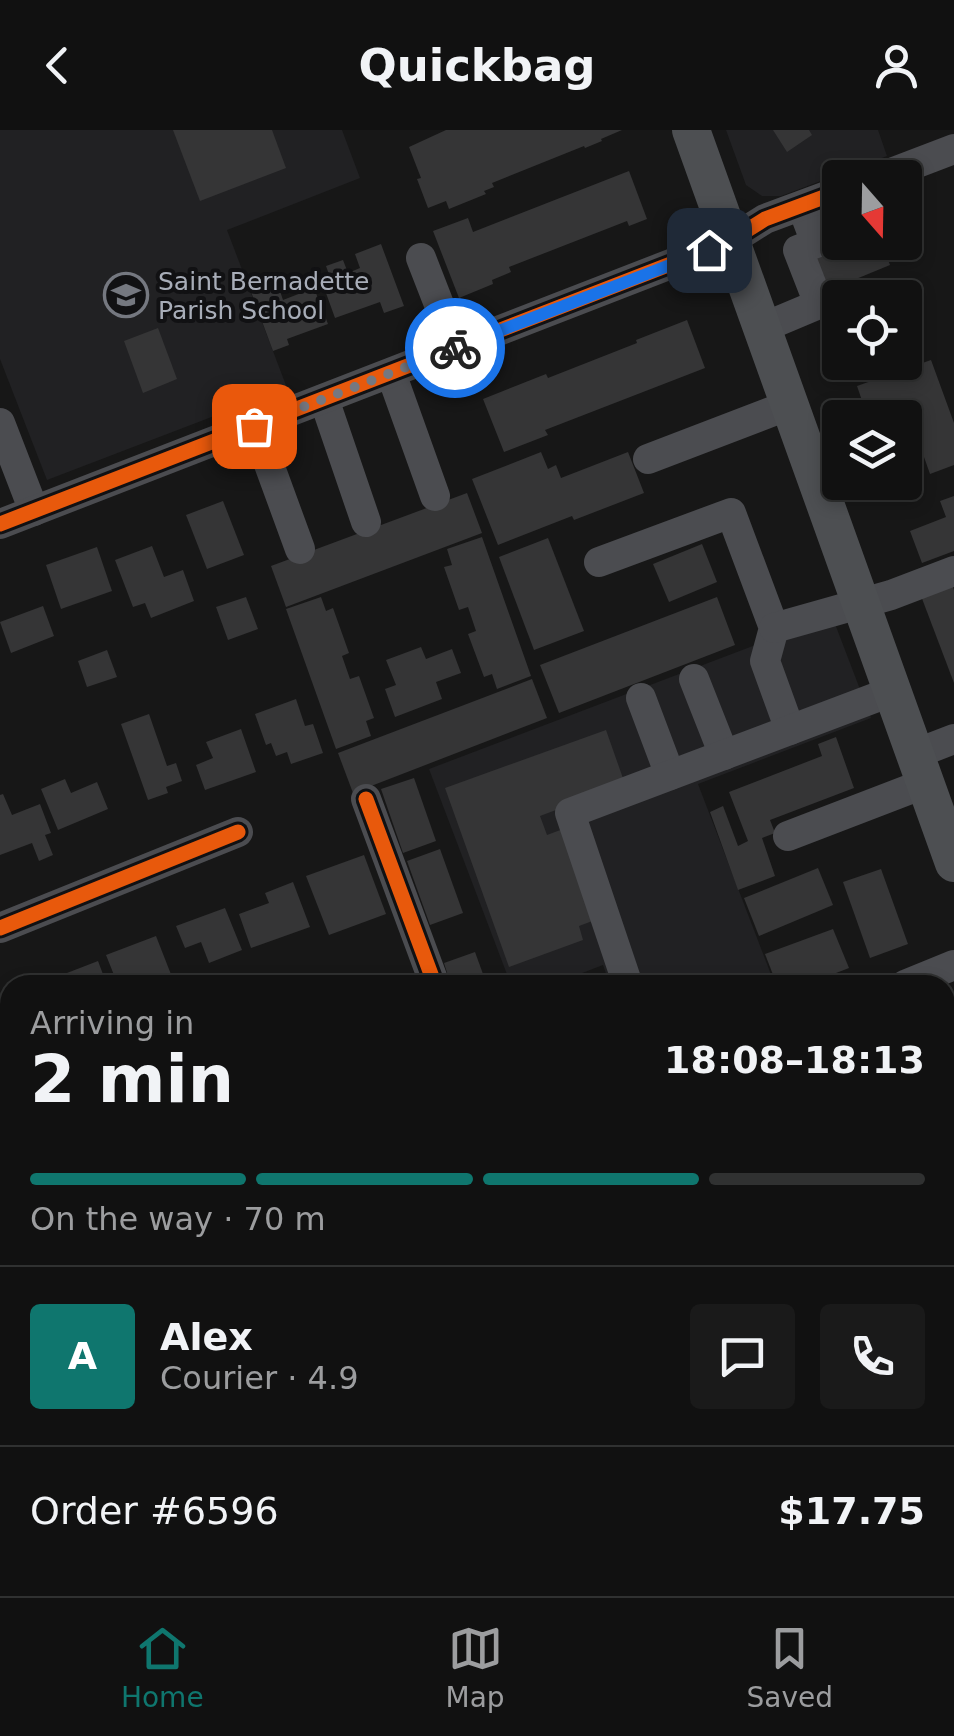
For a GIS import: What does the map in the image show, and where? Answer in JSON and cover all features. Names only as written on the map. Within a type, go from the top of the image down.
[{"type":"main road","points":[[691,130],[954,864]]},
{"type":"street","points":[[922,162],[954,150]]},
{"type":"street","points":[[0,524],[730,241],[765,219],[822,199]]},
{"type":"street","points":[[762,328],[820,304],[798,250],[816,243],[802,206]]},
{"type":"street","points":[[421,258],[456,348]]},
{"type":"street","points":[[391,373],[435,496]]},
{"type":"street","points":[[324,399],[366,522]]},
{"type":"street","points":[[648,459],[790,404]]},
{"type":"street","points":[[0,422],[34,511]]},
{"type":"street","points":[[254,426],[300,548]]},
{"type":"street","points":[[599,562],[732,514],[774,628],[765,661],[790,730]]},
{"type":"street","points":[[774,628],[891,595],[954,571]]},
{"type":"street","points":[[694,679],[724,755]]},
{"type":"street","points":[[625,975],[570,813],[893,691]]},
{"type":"street","points":[[641,698],[670,776]]},
{"type":"street","points":[[788,836],[921,768],[954,739]]},
{"type":"street","points":[[366,798],[431,975]]},
{"type":"street","points":[[0,928],[238,832]]},
{"type":"street","points":[[930,975],[954,965]]},
{"type":"shaded area","name":"Saint Bernadette Parish School","points":[[0,130],[342,130],[360,178],[227,230],[287,388],[47,480],[0,359]]},
{"type":"shaded area","points":[[726,130],[878,130],[887,156],[876,160],[822,160],[822,181],[781,196],[762,196],[746,185]]},
{"type":"shaded area","points":[[832,616],[871,718],[698,784],[771,975],[606,975],[603,965],[577,975],[507,975],[429,769]]},
{"type":"building","points":[[173,130],[272,130],[286,168],[200,201]]},
{"type":"building","points":[[446,130],[622,130],[492,183],[494,187],[484,191],[486,194],[449,209],[446,201],[428,208],[409,147]]},
{"type":"building","points":[[773,130],[809,130],[812,135],[787,152]]},
{"type":"building","points":[[629,171],[647,219],[629,226],[627,221],[509,267],[511,272],[492,280],[493,284],[459,298],[433,231],[468,218],[473,232]]},
{"type":"building","points":[[381,244],[404,306],[384,313],[380,302],[335,318],[322,282],[331,280],[326,266],[343,260],[348,273],[360,268],[355,254]]},
{"type":"building","points":[[822,253],[822,260],[888,260],[890,265],[854,280],[822,280],[822,293],[808,259]]},
{"type":"building","points":[[276,279],[283,300],[314,288],[328,324],[287,339],[289,345],[273,351],[250,289]]},
{"type":"building","points":[[687,320],[705,368],[545,430],[548,435],[504,452],[483,399],[546,374],[548,378]]},
{"type":"building","points":[[158,328],[177,379],[143,393],[124,341]]},
{"type":"building","points":[[931,360],[954,423],[954,465],[930,474],[922,451],[922,400],[862,400],[857,386],[874,380],[922,380],[922,363]]},
{"type":"building","points":[[541,452],[548,469],[556,465],[561,478],[628,452],[644,493],[498,545],[472,479]]},
{"type":"building","points":[[467,493],[482,533],[286,607],[271,566]]},
{"type":"building","points":[[954,496],[954,551],[922,563],[910,531],[946,517],[940,501]]},
{"type":"building","points":[[223,501],[244,555],[207,569],[186,515]]},
{"type":"building","points":[[482,537],[531,676],[497,689],[492,674],[484,677],[468,634],[476,631],[468,607],[459,610],[444,567],[452,565],[447,549]]},
{"type":"building","points":[[548,538],[584,631],[534,650],[499,557]]},
{"type":"building","points":[[702,544],[717,582],[669,602],[653,564]]},
{"type":"building","points":[[152,546],[164,577],[183,570],[194,601],[151,618],[145,603],[133,607],[115,560]]},
{"type":"building","points":[[97,547],[112,591],[61,609],[46,565]]},
{"type":"building","points":[[949,576],[954,590],[954,683],[918,588]]},
{"type":"building","points":[[246,597],[258,629],[228,640],[216,607]]},
{"type":"building","points":[[321,597],[326,611],[333,608],[349,653],[342,656],[350,679],[359,676],[374,718],[366,721],[371,736],[336,749],[286,609]]},
{"type":"building","points":[[717,597],[735,645],[559,713],[540,665]]},
{"type":"building","points":[[43,606],[54,636],[11,653],[0,622]]},
{"type":"building","points":[[421,647],[426,659],[452,649],[461,673],[436,682],[442,699],[395,717],[385,689],[396,685],[386,660]]},
{"type":"building","points":[[107,650],[117,677],[87,687],[78,661]]},
{"type":"building","points":[[532,679],[547,718],[353,793],[338,753]]},
{"type":"building","points":[[296,699],[305,726],[313,724],[323,753],[291,764],[287,752],[276,756],[271,743],[266,745],[255,714]]},
{"type":"building","points":[[149,714],[167,766],[176,763],[182,781],[166,787],[168,793],[148,800],[121,724]]},
{"type":"building","points":[[241,729],[256,772],[205,790],[196,765],[213,758],[206,742]]},
{"type":"building","points":[[606,730],[625,784],[540,816],[547,835],[563,829],[595,920],[579,926],[583,940],[509,967],[445,788]]},
{"type":"building","points":[[836,737],[854,788],[770,820],[775,833],[762,838],[775,876],[738,890],[710,812],[723,806],[738,846],[748,841],[729,792],[822,756],[818,744]]},
{"type":"building","points":[[414,778],[436,841],[403,853],[381,789]]},
{"type":"building","points":[[65,779],[71,793],[97,782],[108,809],[58,830],[41,789]]},
{"type":"building","points":[[3,794],[12,815],[40,804],[51,833],[45,835],[53,855],[39,861],[32,843],[0,855]]},
{"type":"building","points":[[440,849],[463,913],[430,925],[407,861]]},
{"type":"building","points":[[364,855],[386,914],[329,935],[306,876]]},
{"type":"building","points":[[818,868],[833,905],[759,936],[744,898]]},
{"type":"building","points":[[881,869],[908,944],[870,958],[843,882]]},
{"type":"building","points":[[293,882],[310,927],[251,948],[239,914],[269,903],[265,893]]},
{"type":"building","points":[[225,908],[242,950],[209,963],[201,942],[185,948],[176,926]]},
{"type":"building","points":[[833,929],[849,968],[831,975],[773,975],[765,954]]},
{"type":"building","points":[[156,936],[171,975],[114,975],[106,955]]},
{"type":"building","points":[[475,952],[483,975],[448,975],[444,963]]},
{"type":"building","points":[[98,961],[103,975],[62,975]]},
{"type":"cycle path","points":[[0,524],[730,241],[765,219],[822,198]]},
{"type":"cycle path","points":[[366,799],[431,975]]},
{"type":"cycle path","points":[[0,928],[238,832]]},
{"type":"way so far","points":[[254,426],[455,348]]},
{"type":"place","name":"Saint Bernadette Parish School","points":[[126,295]]},
{"type":"route","points":[[455,348],[709,250]]}]
